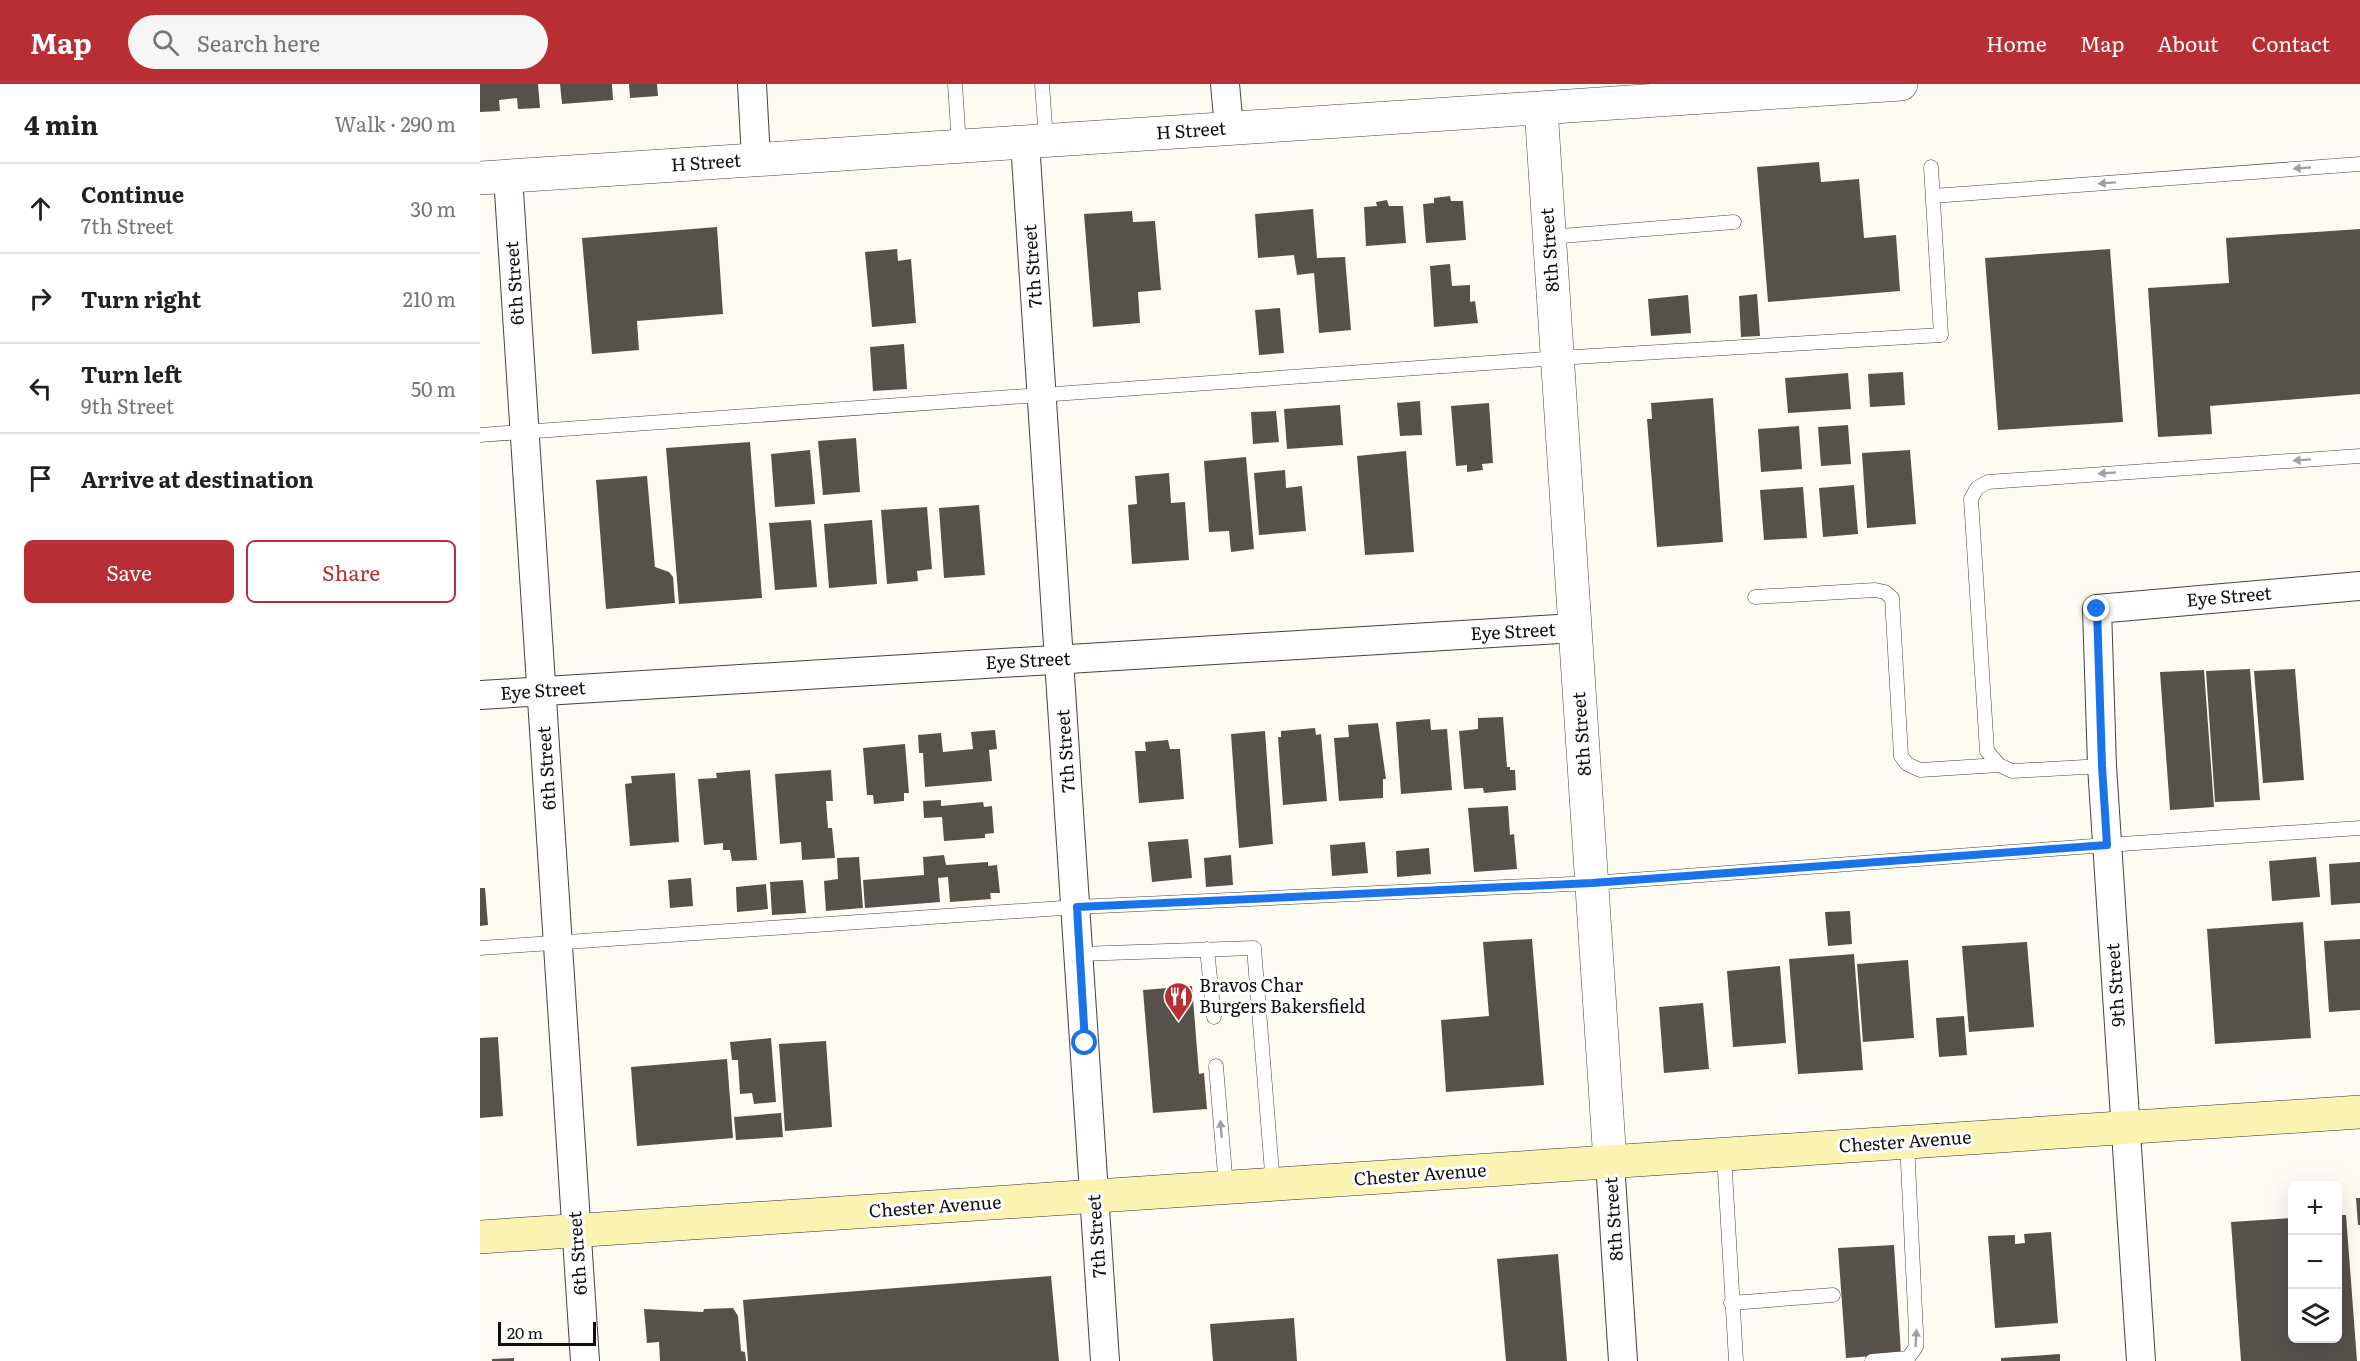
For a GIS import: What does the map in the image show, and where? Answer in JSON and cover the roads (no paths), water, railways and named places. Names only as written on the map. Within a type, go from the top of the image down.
[{"type":"main road","name":"Chester Avenue","points":[[480,1237],[2360,1112]]},
{"type":"street","points":[[752,84],[756,159]]},
{"type":"street","points":[[1226,84],[1229,128]]},
{"type":"street","name":"H Street","points":[[494,177],[1540,108],[1670,92],[1901,84]]},
{"type":"street","name":"8th Street","points":[[1540,108],[1623,1361]]},
{"type":"street","name":"7th Street","points":[[1036,141],[1042,395],[1106,1361]]},
{"type":"street","name":"6th Street","points":[[494,177],[524,431],[585,1361]]},
{"type":"street","name":"Eye Street","points":[[2097,609],[2360,586]]},
{"type":"street","name":"9th Street","points":[[2097,609],[2102,766],[2141,1361]]},
{"type":"street","name":"Eye Street","points":[[480,695],[1575,628]]},
{"type":"lane","points":[[955,84],[959,145]]},
{"type":"lane","points":[[1036,141],[1042,84]]},
{"type":"lane","points":[[1933,196],[2360,164]]},
{"type":"lane","points":[[480,435],[1557,358],[1941,335],[1931,167]]},
{"type":"lane","points":[[1549,237],[1734,222]]},
{"type":"lane","points":[[2102,766],[2012,771],[1999,765],[1987,751],[1971,499],[1977,488],[1989,482],[2360,456]]},
{"type":"lane","points":[[1755,597],[1875,590],[1885,592],[1892,598],[1901,756],[1907,764],[1920,770],[1999,765]]},
{"type":"lane","points":[[480,948],[1077,907],[1592,883],[2360,828]]},
{"type":"lane","points":[[1079,954],[1254,948],[1273,1185]]},
{"type":"lane","points":[[1207,949],[1214,1017]]},
{"type":"lane","points":[[1216,1066],[1226,1187]]},
{"type":"lane","points":[[1872,1361],[1908,1358],[1916,1347],[1915,1276],[1907,1142]]},
{"type":"lane","points":[[1724,1154],[1736,1361]]},
{"type":"lane","points":[[1731,1304],[1833,1296]]},
{"type":"place","name":"Bravos Char Burgers Bakersfield","points":[[1178,1022]]}]
